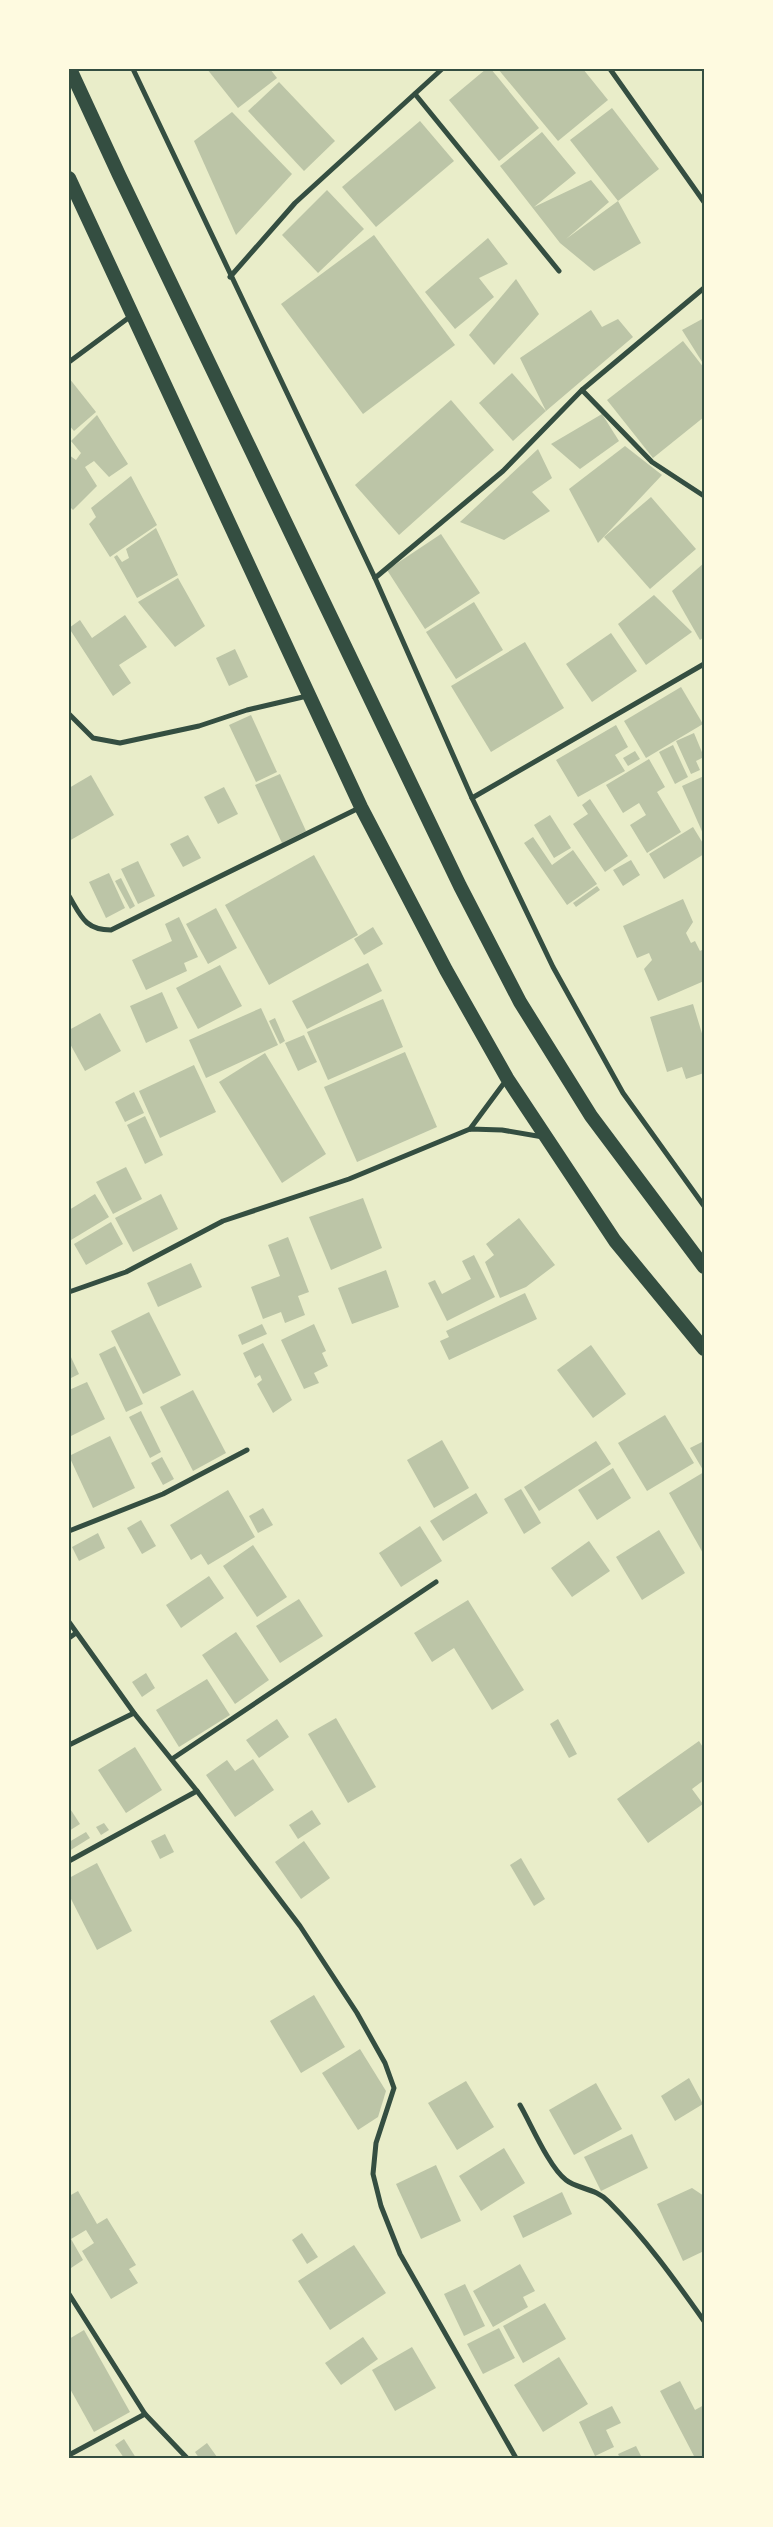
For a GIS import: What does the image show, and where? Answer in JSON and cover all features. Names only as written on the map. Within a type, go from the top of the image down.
[{"type":"highway","points":[[70,69],[460,886],[512,985],[591,1116],[704,1267]]},
{"type":"highway","points":[[69,178],[362,807],[446,970],[507,1078],[615,1240],[704,1349]]},
{"type":"street","points":[[133,69],[375,578],[472,798],[553,967],[623,1093],[704,1206]]},
{"type":"street","points":[[230,276],[295,203],[442,69]]},
{"type":"street","points":[[610,69],[704,202]]},
{"type":"street","points":[[415,94],[559,271]]},
{"type":"street","points":[[375,578],[503,471],[582,390],[704,288]]},
{"type":"street","points":[[69,362],[132,315]]},
{"type":"street","points":[[582,390],[652,462],[704,496]]},
{"type":"street","points":[[472,798],[704,664]]},
{"type":"street","points":[[69,714],[92,738],[120,743],[199,726],[247,710],[310,696]]},
{"type":"street","points":[[69,896],[85,921],[96,930],[111,930],[362,807]]},
{"type":"street","points":[[470,1129],[507,1078]]},
{"type":"street","points":[[69,1292],[126,1272],[223,1221],[349,1179],[470,1129],[502,1130],[547,1138]]},
{"type":"street","points":[[69,1531],[163,1494],[247,1450]]},
{"type":"street","points":[[172,1759],[436,1582]]},
{"type":"street","points":[[69,1622],[134,1713],[197,1791],[300,1926],[357,2013],[385,2063],[394,2088],[376,2143],[374,2174],[381,2206],[400,2254],[516,2458]]},
{"type":"street","points":[[69,1638],[76,1633]]},
{"type":"street","points":[[69,1745],[134,1713]]},
{"type":"street","points":[[69,1861],[197,1791]]},
{"type":"street","points":[[520,2105],[555,2168],[566,2181],[604,2197],[631,2224],[704,2322]]},
{"type":"street","points":[[69,2294],[145,2414],[187,2458]]},
{"type":"street","points":[[69,2455],[145,2414]]},
{"type":"building","points":[[207,69],[270,69],[277,78],[238,108]]},
{"type":"building","points":[[486,69],[491,69],[539,128],[499,161],[449,100]]},
{"type":"building","points":[[498,69],[583,69],[608,100],[558,141]]},
{"type":"building","points":[[279,82],[335,141],[304,171],[248,111]]},
{"type":"building","points":[[612,108],[659,169],[618,201],[570,140]]},
{"type":"building","points":[[232,112],[292,174],[236,235],[194,141]]},
{"type":"building","points":[[420,121],[454,161],[376,227],[342,187]]},
{"type":"building","points":[[542,132],[576,173],[534,207],[591,180],[609,202],[566,239],[618,201],[641,243],[594,271],[560,243],[500,166]]},
{"type":"building","points":[[327,190],[364,229],[318,273],[282,235]]},
{"type":"building","points":[[374,235],[455,345],[363,414],[281,304]]},
{"type":"building","points":[[488,238],[508,264],[479,278],[494,297],[455,329],[425,292]]},
{"type":"building","points":[[516,279],[539,314],[494,365],[469,335]]},
{"type":"building","points":[[591,310],[602,327],[618,319],[633,337],[546,411],[520,358]]},
{"type":"building","points":[[704,318],[704,365],[682,330]]},
{"type":"building","points":[[683,341],[704,368],[704,417],[653,458],[607,400]]},
{"type":"building","points":[[512,373],[546,411],[513,441],[479,403]]},
{"type":"building","points":[[69,378],[96,412],[74,431],[69,425]]},
{"type":"building","points":[[451,400],[494,450],[399,535],[355,485]]},
{"type":"building","points":[[602,414],[619,441],[580,469],[551,444]]},
{"type":"building","points":[[97,415],[128,464],[109,477],[94,461],[85,467],[97,486],[73,510],[69,506],[69,455],[76,460],[81,453],[71,441]]},
{"type":"building","points":[[625,446],[662,475],[598,543],[569,489]]},
{"type":"building","points":[[538,449],[552,478],[532,492],[550,511],[504,540],[460,522]]},
{"type":"building","points":[[131,476],[157,525],[110,557],[89,524],[96,517],[91,508]]},
{"type":"building","points":[[651,497],[696,549],[650,589],[604,537]]},
{"type":"building","points":[[156,528],[178,575],[137,598],[114,557],[117,555],[122,562],[129,558],[126,549]]},
{"type":"building","points":[[441,534],[480,593],[425,629],[387,570]]},
{"type":"building","points":[[704,563],[704,637],[700,640],[672,591]]},
{"type":"building","points":[[178,578],[205,626],[175,647],[138,602]]},
{"type":"building","points":[[654,595],[692,632],[646,665],[618,624]]},
{"type":"building","points":[[474,602],[503,650],[456,679],[426,632]]},
{"type":"building","points":[[125,615],[147,647],[119,665],[131,683],[113,696],[69,628],[80,620],[92,638]]},
{"type":"building","points":[[611,633],[637,671],[592,702],[566,664]]},
{"type":"building","points":[[525,642],[564,708],[491,752],[451,686]]},
{"type":"building","points":[[235,649],[248,677],[229,686],[216,658]]},
{"type":"building","points":[[681,687],[703,724],[646,758],[624,721]]},
{"type":"building","points":[[251,715],[277,772],[256,782],[229,725]]},
{"type":"building","points":[[616,725],[628,747],[615,755],[625,771],[578,797],[556,760]]},
{"type":"building","points":[[694,733],[704,757],[696,761],[700,770],[691,774],[676,741]]},
{"type":"building","points":[[673,745],[688,777],[675,784],[659,752]]},
{"type":"building","points":[[635,751],[640,759],[628,766],[623,758]]},
{"type":"building","points":[[649,759],[665,787],[657,792],[681,832],[647,853],[630,825],[646,815],[639,803],[623,813],[606,785]]},
{"type":"building","points":[[280,774],[306,831],[282,843],[255,785]]},
{"type":"building","points":[[91,775],[114,815],[69,841],[69,788]]},
{"type":"building","points":[[704,776],[704,836],[682,786]]},
{"type":"building","points":[[224,787],[238,814],[218,824],[204,797]]},
{"type":"building","points":[[590,799],[628,856],[605,872],[573,824],[588,814],[582,805]]},
{"type":"building","points":[[550,815],[571,848],[554,858],[534,825]]},
{"type":"building","points":[[693,827],[704,845],[704,854],[664,879],[649,854]]},
{"type":"building","points":[[188,835],[201,858],[183,867],[170,844]]},
{"type":"building","points":[[533,837],[552,865],[573,850],[597,884],[567,905],[524,843]]},
{"type":"building","points":[[314,855],[358,935],[269,985],[225,905]]},
{"type":"building","points":[[631,860],[640,875],[623,886],[613,870]]},
{"type":"building","points":[[138,861],[155,896],[138,904],[121,869]]},
{"type":"building","points":[[109,873],[125,908],[106,918],[89,882]]},
{"type":"building","points":[[121,878],[135,906],[130,909],[115,881]]},
{"type":"building","points":[[597,886],[600,890],[576,907],[573,903]]},
{"type":"building","points":[[683,899],[693,922],[686,933],[691,943],[695,941],[700,951],[704,949],[704,981],[658,1001],[644,969],[652,960],[649,953],[637,958],[623,926]]},
{"type":"building","points":[[216,908],[237,948],[208,964],[186,924]]},
{"type":"building","points":[[179,917],[198,957],[184,963],[187,971],[146,990],[132,960],[172,941],[165,924]]},
{"type":"building","points":[[373,927],[383,944],[364,955],[354,939]]},
{"type":"building","points":[[368,963],[382,991],[307,1029],[292,1001]]},
{"type":"building","points":[[220,965],[242,1006],[198,1029],[176,988]]},
{"type":"building","points":[[162,992],[178,1028],[146,1043],[130,1006]]},
{"type":"building","points":[[383,999],[403,1047],[328,1080],[307,1032]]},
{"type":"building","points":[[693,1004],[704,1040],[704,1073],[686,1079],[682,1067],[667,1072],[650,1017]]},
{"type":"building","points":[[261,1008],[278,1045],[206,1078],[189,1040]]},
{"type":"building","points":[[100,1013],[121,1051],[85,1071],[69,1042],[69,1030]]},
{"type":"building","points":[[275,1018],[285,1041],[280,1044],[269,1021]]},
{"type":"building","points":[[304,1035],[317,1062],[298,1071],[285,1043]]},
{"type":"building","points":[[405,1052],[437,1127],[357,1162],[324,1087]]},
{"type":"building","points":[[265,1053],[326,1154],[282,1183],[219,1082]]},
{"type":"building","points":[[194,1065],[216,1112],[160,1138],[139,1091]]},
{"type":"building","points":[[134,1092],[144,1113],[125,1122],[115,1102]]},
{"type":"building","points":[[145,1116],[163,1155],[145,1164],[127,1125]]},
{"type":"building","points":[[126,1167],[142,1199],[113,1214],[96,1182]]},
{"type":"building","points":[[95,1194],[109,1217],[71,1240],[69,1236],[69,1210]]},
{"type":"building","points":[[161,1194],[178,1229],[133,1252],[115,1218]]},
{"type":"building","points":[[363,1198],[382,1248],[331,1270],[309,1217]]},
{"type":"building","points":[[519,1218],[555,1265],[526,1287],[500,1298],[485,1262],[494,1255],[486,1244]]},
{"type":"building","points":[[111,1222],[123,1244],[86,1265],[74,1244]]},
{"type":"building","points":[[288,1237],[309,1292],[298,1296],[305,1315],[285,1323],[281,1312],[263,1319],[251,1287],[280,1276],[268,1245]]},
{"type":"building","points":[[474,1255],[495,1297],[447,1321],[428,1283],[435,1280],[442,1294],[471,1279],[462,1261]]},
{"type":"building","points":[[191,1263],[202,1287],[158,1307],[147,1283]]},
{"type":"building","points":[[386,1270],[399,1307],[352,1324],[338,1288]]},
{"type":"building","points":[[525,1293],[537,1319],[449,1360],[440,1341],[449,1337],[446,1331]]},
{"type":"building","points":[[149,1312],[181,1375],[143,1394],[111,1331]]},
{"type":"building","points":[[262,1324],[267,1334],[242,1345],[238,1335]]},
{"type":"building","points":[[314,1324],[326,1351],[322,1353],[328,1366],[314,1373],[319,1383],[304,1389],[281,1340]]},
{"type":"building","points":[[263,1343],[292,1400],[273,1413],[257,1384],[262,1380],[260,1375],[255,1378],[243,1353]]},
{"type":"building","points":[[591,1345],[626,1394],[593,1418],[557,1370]]},
{"type":"building","points":[[115,1346],[143,1404],[126,1412],[99,1354]]},
{"type":"building","points":[[69,1353],[79,1374],[69,1379]]},
{"type":"building","points":[[87,1382],[105,1419],[69,1437],[69,1390]]},
{"type":"building","points":[[193,1390],[226,1453],[193,1471],[160,1407]]},
{"type":"building","points":[[141,1411],[161,1452],[150,1458],[129,1417]]},
{"type":"building","points":[[665,1415],[694,1463],[647,1491],[618,1443]]},
{"type":"building","points":[[110,1436],[135,1488],[93,1508],[69,1456]]},
{"type":"building","points":[[442,1440],[469,1488],[434,1508],[407,1460]]},
{"type":"building","points":[[596,1441],[611,1464],[539,1511],[524,1487]]},
{"type":"building","points":[[702,1442],[704,1446],[703,1470],[690,1448]]},
{"type":"building","points":[[162,1457],[174,1479],[163,1485],[151,1463]]},
{"type":"building","points":[[613,1468],[631,1498],[597,1520],[578,1490]]},
{"type":"building","points":[[704,1472],[704,1555],[669,1493]]},
{"type":"building","points":[[521,1489],[541,1523],[524,1534],[504,1499]]},
{"type":"building","points":[[228,1490],[255,1537],[208,1565],[201,1554],[191,1560],[170,1525]]},
{"type":"building","points":[[476,1493],[488,1513],[443,1541],[430,1521]]},
{"type":"building","points":[[263,1508],[273,1525],[258,1533],[249,1516]]},
{"type":"building","points":[[141,1520],[156,1546],[142,1554],[127,1528]]},
{"type":"building","points":[[420,1526],[442,1561],[401,1587],[379,1553]]},
{"type":"building","points":[[659,1530],[685,1573],[642,1600],[616,1557]]},
{"type":"building","points":[[98,1533],[105,1548],[79,1561],[72,1547]]},
{"type":"building","points":[[589,1541],[610,1571],[572,1597],[551,1568]]},
{"type":"building","points":[[253,1545],[287,1597],[257,1617],[223,1566]]},
{"type":"building","points":[[209,1576],[224,1598],[181,1628],[166,1605]]},
{"type":"building","points":[[299,1599],[323,1636],[280,1663],[256,1626]]},
{"type":"building","points":[[468,1600],[524,1690],[492,1710],[454,1648],[432,1662],[414,1633]]},
{"type":"building","points":[[236,1632],[269,1680],[235,1704],[202,1655]]},
{"type":"building","points":[[146,1673],[155,1688],[142,1697],[132,1682]]},
{"type":"building","points":[[207,1679],[230,1715],[179,1747],[156,1710]]},
{"type":"building","points":[[336,1718],[376,1787],[348,1803],[308,1734]]},
{"type":"building","points":[[277,1719],[289,1737],[259,1758],[246,1740]]},
{"type":"building","points":[[558,1719],[577,1754],[569,1758],[550,1724]]},
{"type":"building","points":[[699,1741],[704,1749],[704,1780],[692,1789],[703,1804],[648,1843],[617,1799]]},
{"type":"building","points":[[135,1747],[162,1790],[126,1813],[98,1770]]},
{"type":"building","points":[[253,1759],[274,1790],[235,1817],[206,1775],[227,1760],[235,1771]]},
{"type":"building","points":[[69,1807],[80,1824],[69,1831]]},
{"type":"building","points":[[312,1810],[321,1824],[298,1839],[289,1825]]},
{"type":"building","points":[[104,1823],[109,1830],[101,1835],[96,1827]]},
{"type":"building","points":[[86,1832],[90,1838],[69,1851],[69,1842]]},
{"type":"building","points":[[165,1834],[174,1852],[160,1859],[151,1841]]},
{"type":"building","points":[[304,1841],[330,1878],[301,1899],[275,1862]]},
{"type":"building","points":[[521,1858],[545,1899],[534,1906],[510,1865]]},
{"type":"building","points":[[97,1863],[132,1931],[97,1950],[69,1895],[69,1878]]},
{"type":"building","points":[[314,1995],[345,2047],[301,2073],[270,2021]]},
{"type":"building","points":[[360,2049],[386,2091],[378,2117],[358,2130],[322,2073]]},
{"type":"building","points":[[689,2078],[703,2104],[675,2121],[661,2096]]},
{"type":"building","points":[[466,2081],[494,2127],[457,2150],[428,2103]]},
{"type":"building","points":[[596,2083],[622,2129],[574,2155],[549,2110]]},
{"type":"building","points":[[632,2134],[648,2168],[601,2191],[584,2157]]},
{"type":"building","points":[[504,2148],[525,2183],[481,2211],[459,2176]]},
{"type":"building","points":[[436,2165],[461,2221],[421,2239],[396,2184]]},
{"type":"building","points":[[692,2188],[704,2196],[704,2251],[683,2261],[657,2204]]},
{"type":"building","points":[[78,2191],[97,2224],[107,2218],[136,2265],[129,2269],[138,2283],[111,2299],[82,2251],[94,2243],[86,2230],[71,2239],[83,2260],[71,2268],[69,2264],[69,2196]]},
{"type":"building","points":[[562,2192],[572,2214],[523,2238],[513,2216]]},
{"type":"building","points":[[302,2233],[318,2257],[307,2264],[292,2240]]},
{"type":"building","points":[[354,2245],[386,2293],[330,2330],[298,2281]]},
{"type":"building","points":[[520,2264],[535,2291],[523,2297],[528,2307],[493,2327],[473,2291]]},
{"type":"building","points":[[465,2284],[485,2326],[464,2336],[444,2294]]},
{"type":"building","points":[[545,2303],[566,2339],[523,2363],[503,2326]]},
{"type":"building","points":[[499,2328],[515,2358],[483,2374],[467,2344]]},
{"type":"building","points":[[84,2330],[130,2412],[94,2432],[69,2387],[69,2339]]},
{"type":"building","points":[[363,2337],[378,2359],[341,2385],[325,2363]]},
{"type":"building","points":[[412,2347],[436,2388],[395,2411],[372,2370]]},
{"type":"building","points":[[559,2357],[588,2404],[543,2432],[514,2385]]},
{"type":"building","points":[[680,2381],[695,2410],[704,2405],[704,2458],[695,2458],[660,2391]]},
{"type":"building","points":[[612,2406],[621,2423],[606,2430],[614,2447],[595,2456],[579,2422]]},
{"type":"building","points":[[124,2439],[136,2458],[124,2458],[115,2445]]},
{"type":"building","points":[[207,2443],[217,2457],[199,2458],[195,2452]]},
{"type":"building","points":[[636,2446],[642,2458],[620,2458],[618,2454]]}]
